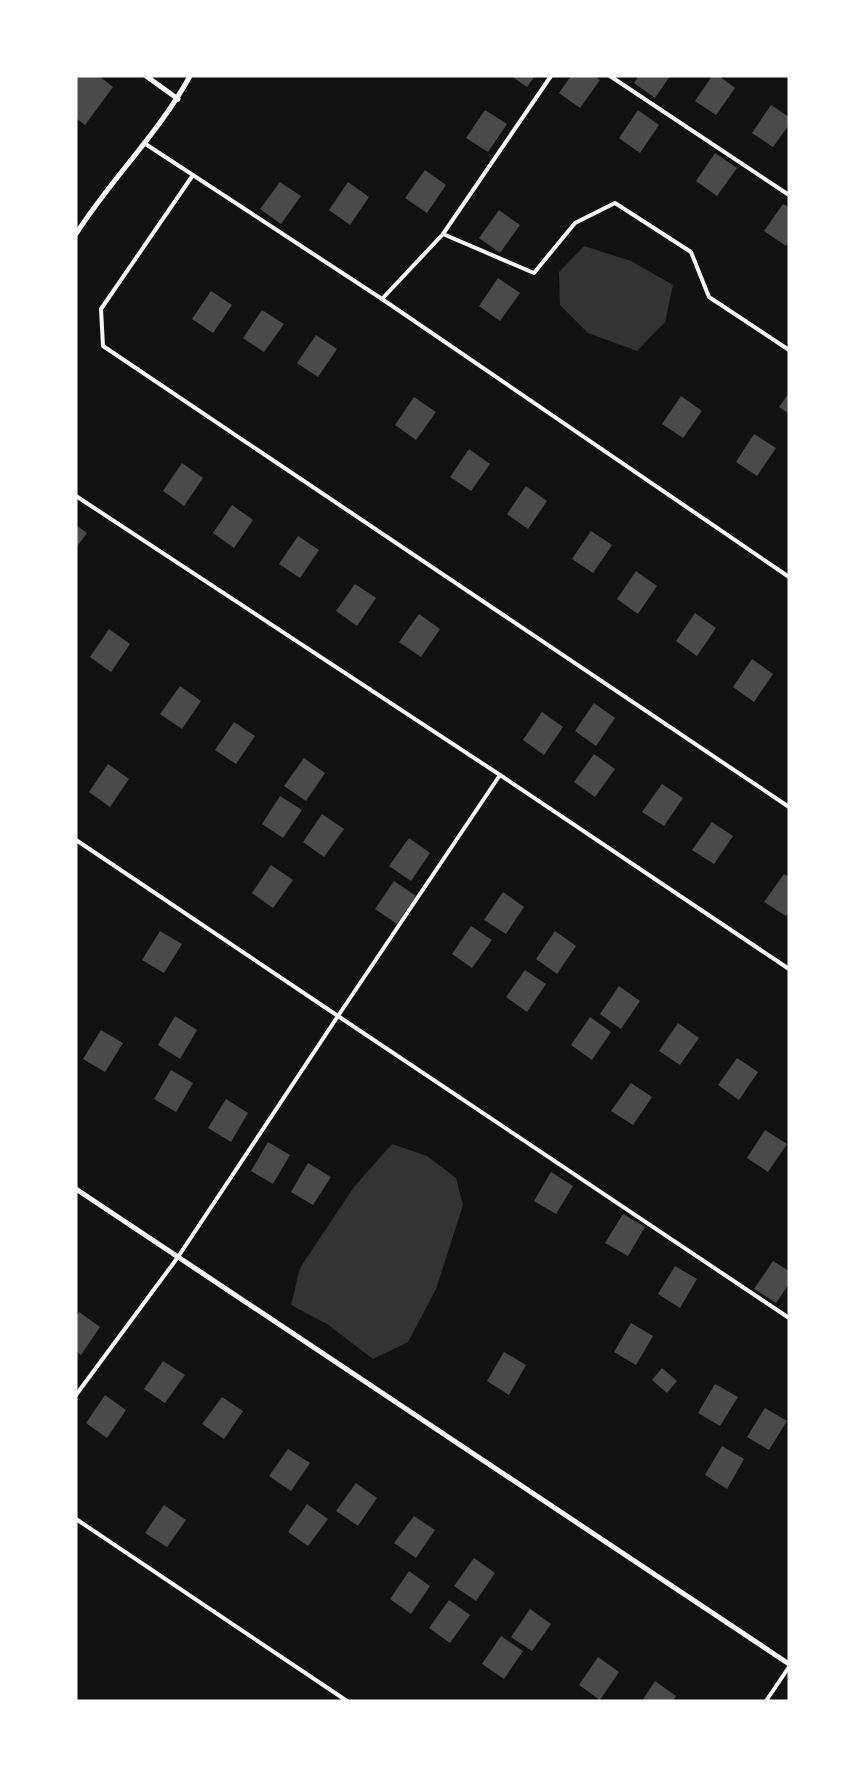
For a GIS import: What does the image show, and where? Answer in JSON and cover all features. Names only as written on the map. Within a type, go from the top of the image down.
[{"type":"street","points":[[146,76],[178,98]]},
{"type":"street","points":[[76,234],[178,98],[190,76]]},
{"type":"street","points":[[76,1189],[789,1666]]},
{"type":"lane","points":[[382,299],[443,234],[551,76]]},
{"type":"lane","points":[[610,76],[789,195]]},
{"type":"lane","points":[[144,143],[382,299],[789,576]]},
{"type":"lane","points":[[193,175],[101,309],[103,346],[789,807]]},
{"type":"lane","points":[[443,234],[534,273],[575,223],[615,203],[691,252],[709,297],[789,350]]},
{"type":"lane","points":[[76,496],[500,775],[789,969]]},
{"type":"lane","points":[[76,1394],[178,1256],[500,775]]},
{"type":"lane","points":[[76,840],[789,1318]]},
{"type":"lane","points":[[76,1519],[348,1701]]},
{"type":"lane","points":[[766,1701],[789,1666]]},
{"type":"shaded area","points":[[584,246],[631,261],[673,285],[665,322],[637,351],[588,333],[560,305],[559,272]]},
{"type":"shaded area","points":[[392,1144],[427,1156],[456,1178],[463,1205],[436,1289],[408,1342],[373,1359],[327,1324],[291,1305],[300,1268],[354,1187]]},
{"type":"building","points":[[76,76],[99,76],[113,87],[85,125],[76,118]]},
{"type":"building","points":[[511,76],[535,76],[527,87]]},
{"type":"building","points":[[571,76],[594,76],[600,80],[580,108],[559,93]]},
{"type":"building","points":[[639,76],[670,76],[655,98],[634,83]]},
{"type":"building","points":[[712,76],[719,76],[735,88],[716,115],[695,101]]},
{"type":"building","points":[[771,105],[789,117],[789,125],[773,147],[752,133]]},
{"type":"building","points":[[485,110],[507,124],[488,152],[466,138]]},
{"type":"building","points":[[638,110],[659,125],[640,153],[619,138]]},
{"type":"building","points":[[715,153],[737,168],[717,196],[696,181]]},
{"type":"building","points":[[425,170],[446,185],[427,213],[405,198]]},
{"type":"building","points":[[280,182],[301,196],[281,224],[260,209]]},
{"type":"building","points":[[348,182],[369,197],[350,225],[329,210]]},
{"type":"building","points":[[783,204],[789,207],[789,241],[786,246],[764,231]]},
{"type":"building","points":[[499,210],[520,225],[500,253],[479,238]]},
{"type":"building","points":[[498,278],[520,293],[500,321],[479,306]]},
{"type":"building","points":[[211,291],[232,305],[213,333],[192,319]]},
{"type":"building","points":[[262,310],[284,324],[264,352],[243,338]]},
{"type":"building","points":[[316,335],[337,349],[318,377],[297,363]]},
{"type":"building","points":[[789,393],[789,414],[779,407]]},
{"type":"building","points":[[681,396],[702,411],[683,438],[662,424]]},
{"type":"building","points":[[414,397],[436,412],[416,440],[395,425]]},
{"type":"building","points":[[754,434],[776,448],[757,476],[736,462]]},
{"type":"building","points":[[469,449],[490,464],[471,491],[450,477]]},
{"type":"building","points":[[182,463],[203,478],[184,506],[163,491]]},
{"type":"building","points":[[526,486],[547,501],[528,529],[507,514]]},
{"type":"building","points":[[232,505],[253,520],[234,548],[213,533]]},
{"type":"building","points":[[76,525],[87,533],[76,548]]},
{"type":"building","points":[[591,531],[612,545],[593,573],[572,559]]},
{"type":"building","points":[[298,536],[319,550],[300,578],[279,564]]},
{"type":"building","points":[[636,571],[657,586],[638,614],[617,599]]},
{"type":"building","points":[[355,584],[376,598],[357,626],[336,611]]},
{"type":"building","points":[[695,613],[716,628],[697,656],[676,641]]},
{"type":"building","points":[[419,614],[440,629],[421,657],[399,642]]},
{"type":"building","points":[[109,629],[130,644],[111,672],[90,657]]},
{"type":"building","points":[[752,659],[773,674],[754,702],[733,687]]},
{"type":"building","points":[[180,686],[201,701],[182,729],[160,714]]},
{"type":"building","points":[[594,703],[615,718],[596,746],[575,731]]},
{"type":"building","points":[[542,712],[563,727],[544,755],[523,740]]},
{"type":"building","points":[[234,722],[255,736],[236,764],[215,750]]},
{"type":"building","points":[[594,754],[615,769],[595,797],[574,782]]},
{"type":"building","points":[[304,758],[325,773],[306,801],[284,786]]},
{"type":"building","points":[[108,764],[129,779],[110,807],[89,792]]},
{"type":"building","points":[[662,784],[683,798],[664,826],[642,812]]},
{"type":"building","points":[[280,796],[302,810],[283,838],[262,824]]},
{"type":"building","points":[[322,814],[344,829],[324,857],[303,842]]},
{"type":"building","points":[[712,822],[733,836],[714,864],[692,850]]},
{"type":"building","points":[[409,838],[430,853],[411,881],[389,866]]},
{"type":"building","points":[[271,865],[293,880],[273,908],[252,893]]},
{"type":"building","points":[[784,874],[789,877],[789,912],[786,916],[764,902]]},
{"type":"building","points":[[394,881],[416,896],[397,924],[375,909]]},
{"type":"building","points":[[503,892],[524,907],[506,934],[484,920]]},
{"type":"building","points":[[471,926],[492,940],[472,968],[452,954]]},
{"type":"building","points":[[160,931],[182,944],[164,973],[142,960]]},
{"type":"building","points":[[555,931],[576,946],[557,974],[536,959]]},
{"type":"building","points":[[525,970],[546,984],[527,1012],[506,997]]},
{"type":"building","points":[[619,986],[640,1001],[621,1029],[600,1014]]},
{"type":"building","points":[[175,1016],[197,1030],[180,1059],[158,1045]]},
{"type":"building","points":[[590,1017],[611,1032],[592,1060],[571,1045]]},
{"type":"building","points":[[678,1023],[699,1038],[680,1065],[659,1051]]},
{"type":"building","points":[[101,1030],[123,1043],[105,1072],[83,1059]]},
{"type":"building","points":[[737,1058],[758,1072],[739,1100],[718,1085]]},
{"type":"building","points":[[171,1070],[193,1083],[176,1112],[154,1099]]},
{"type":"building","points":[[631,1083],[652,1097],[633,1125],[611,1111]]},
{"type":"building","points":[[226,1099],[248,1113],[231,1142],[208,1128]]},
{"type":"building","points":[[765,1130],[787,1144],[768,1172],[747,1158]]},
{"type":"building","points":[[268,1142],[290,1155],[273,1184],[251,1171]]},
{"type":"building","points":[[308,1163],[331,1177],[313,1205],[291,1192]]},
{"type":"building","points":[[551,1172],[573,1186],[556,1214],[534,1201]]},
{"type":"building","points":[[623,1214],[645,1227],[628,1256],[605,1243]]},
{"type":"building","points":[[773,1261],[789,1271],[789,1284],[776,1303],[754,1289]]},
{"type":"building","points":[[675,1266],[697,1279],[680,1308],[658,1294]]},
{"type":"building","points":[[79,1312],[100,1327],[81,1355],[76,1351],[76,1317]]},
{"type":"building","points":[[631,1323],[653,1336],[636,1365],[614,1352]]},
{"type":"building","points":[[504,1352],[526,1365],[509,1395],[487,1381]]},
{"type":"building","points":[[163,1361],[185,1375],[165,1403],[144,1389]]},
{"type":"building","points":[[662,1368],[677,1381],[667,1393],[652,1380]]},
{"type":"building","points":[[715,1384],[738,1397],[720,1426],[698,1413]]},
{"type":"building","points":[[105,1395],[126,1410],[107,1438],[86,1423]]},
{"type":"building","points":[[222,1397],[243,1411],[224,1439],[202,1424]]},
{"type":"building","points":[[765,1408],[787,1421],[769,1450],[747,1437]]},
{"type":"building","points":[[722,1446],[744,1459],[727,1489],[705,1475]]},
{"type":"building","points":[[288,1449],[310,1463],[291,1491],[269,1476]]},
{"type":"building","points":[[356,1483],[377,1498],[358,1526],[336,1511]]},
{"type":"building","points":[[307,1504],[328,1519],[308,1546],[288,1532]]},
{"type":"building","points":[[164,1505],[186,1520],[167,1547],[145,1533]]},
{"type":"building","points":[[414,1516],[435,1530],[416,1558],[394,1543]]},
{"type":"building","points":[[474,1558],[495,1573],[476,1601],[454,1586]]},
{"type":"building","points":[[409,1571],[430,1586],[411,1614],[390,1599]]},
{"type":"building","points":[[449,1600],[470,1615],[450,1643],[429,1628]]},
{"type":"building","points":[[530,1609],[551,1624],[532,1651],[511,1637]]},
{"type":"building","points":[[501,1636],[523,1651],[504,1679],[482,1664]]},
{"type":"building","points":[[598,1657],[619,1672],[600,1700],[579,1685]]},
{"type":"building","points":[[655,1681],[676,1696],[673,1701],[642,1701]]}]
